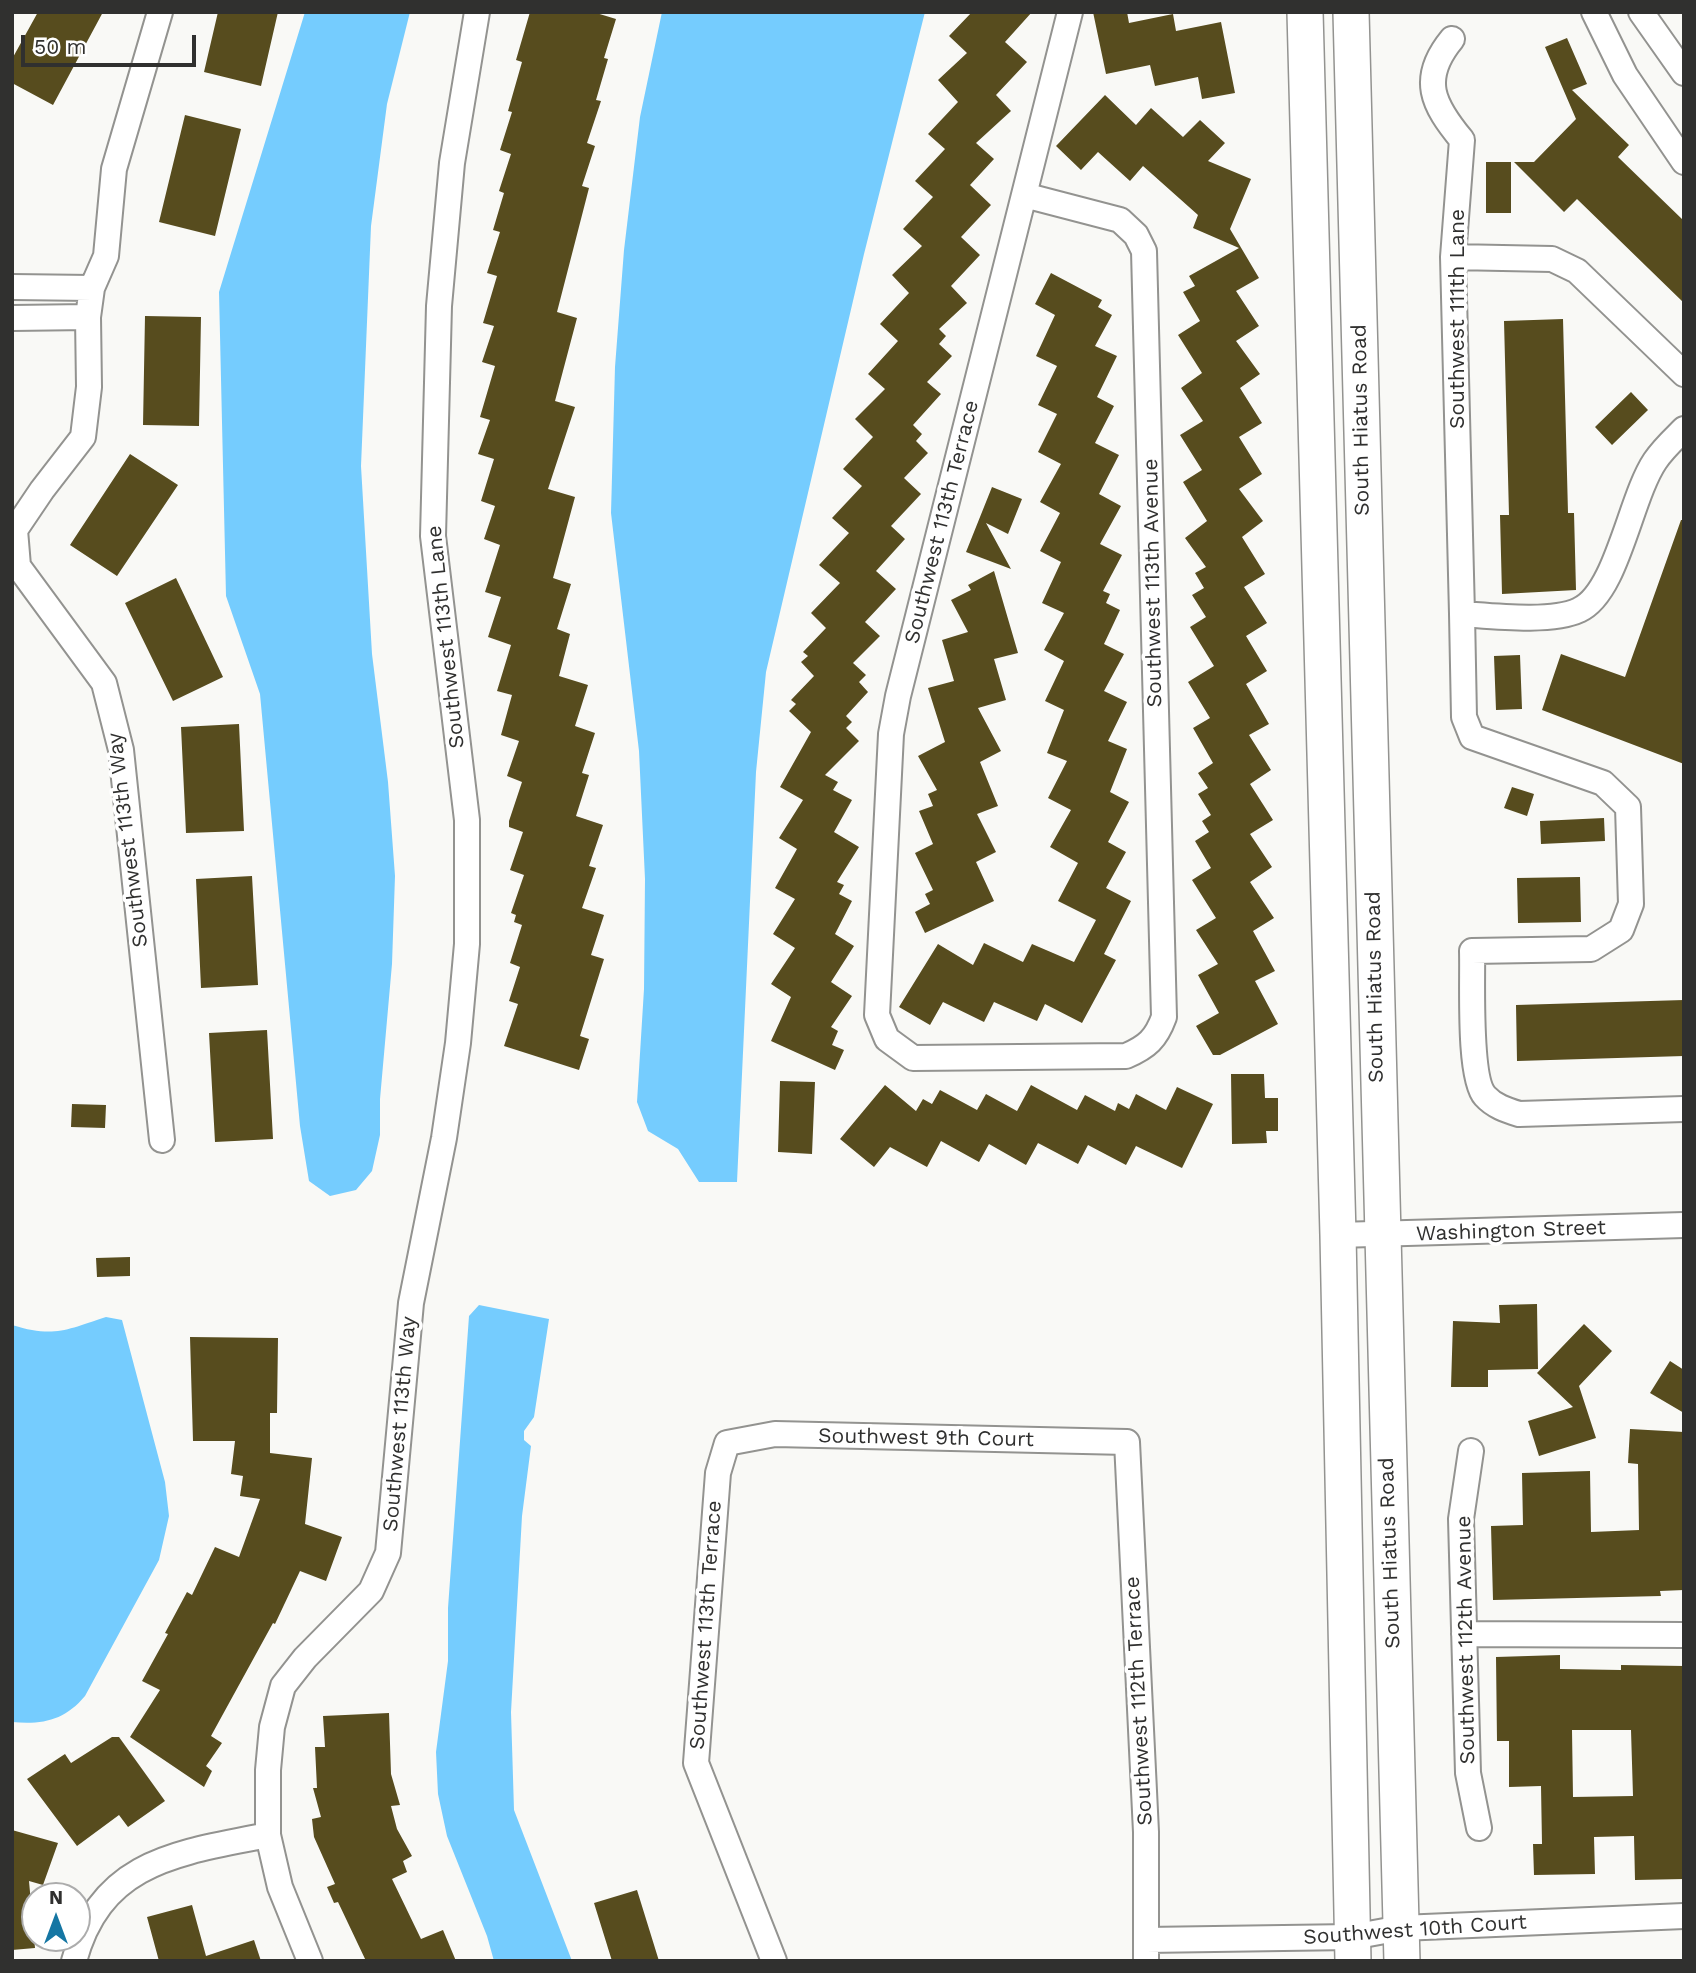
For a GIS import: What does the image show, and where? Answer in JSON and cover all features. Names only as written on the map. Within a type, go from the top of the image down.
[{"type":"main road","name":"South Hiatus Road","points":[[1305,12],[1338,1235],[1353,1949]]},
{"type":"main road","name":"South Hiatus Road","points":[[1351,12],[1401,1944]]},
{"type":"street","name":"Southwest 113th Way","points":[[160,12],[114,169],[106,256],[92,288],[88,317],[89,387],[83,437],[15,530],[18,566],[104,683],[121,750],[162,1140]]},
{"type":"street","name":"Southwest 113th Lane","points":[[444,1138],[458,1042],[467,944],[467,820],[432,536],[434,423],[439,306],[452,163],[477,12]]},
{"type":"street","name":"Southwest 113th Terrace","points":[[1070,12],[898,696],[891,734],[877,1015],[887,1039],[913,1058],[1104,1059],[1126,1056],[1145,1048]]},
{"type":"street","points":[[1594,12],[1625,75],[1684,162]]},
{"type":"street","points":[[1641,12],[1684,73]]},
{"type":"street","name":"Southwest 111th Lane","points":[[1452,39],[1438,56],[1433,80],[1439,111],[1462,140],[1453,257],[1464,717],[1472,737],[1603,783],[1628,807],[1631,904],[1621,930],[1591,949],[1472,951],[1475,1071],[1483,1095],[1499,1107],[1519,1114],[1684,1109]]},
{"type":"street","name":"Southwest 113th Avenue","points":[[1024,195],[1120,220],[1136,235],[1144,251],[1164,1017],[1158,1035],[1145,1048]]},
{"type":"street","points":[[1453,257],[1552,260],[1577,271],[1684,374]]},
{"type":"street","points":[[12,287],[92,288]]},
{"type":"street","points":[[12,318],[88,317]]},
{"type":"street","points":[[1462,614],[1552,615],[1576,612],[1594,602],[1607,579],[1636,501],[1655,460],[1684,429]]},
{"type":"street","name":"Southwest 113th Way","points":[[310,1961],[280,1887],[268,1835],[268,1770],[272,1727],[283,1686],[305,1658],[371,1591],[388,1553],[411,1303],[444,1138]]},
{"type":"street","name":"Washington Street","points":[[1338,1235],[1381,1236],[1684,1224]]},
{"type":"street","name":"Southwest 9th Court","points":[[727,1443],[775,1434],[1126,1442]]},
{"type":"street","name":"Southwest 112th Terrace","points":[[1126,1442],[1146,1832],[1146,1950]]},
{"type":"street","name":"Southwest 113th Terrace","points":[[727,1443],[718,1473],[696,1763],[774,1961]]},
{"type":"street","name":"Southwest 112th Avenue","points":[[1471,1451],[1461,1519],[1468,1773],[1479,1828]]},
{"type":"street","points":[[1464,1634],[1684,1634]]},
{"type":"street","points":[[74,1961],[81,1937],[95,1910],[119,1884],[145,1866],[175,1854],[268,1835]]},
{"type":"street","name":"Southwest 10th Court","points":[[1146,1950],[1353,1949],[1684,1916]]},
{"type":"water","points":[[305,12],[410,12],[387,104],[371,226],[361,466],[372,654],[388,782],[395,876],[392,964],[380,1099],[380,1135],[372,1171],[356,1190],[330,1196],[309,1181],[300,1126],[260,694],[226,596],[219,292]]},
{"type":"water","points":[[662,12],[925,12],[864,254],[766,672],[756,772],[737,1182],[699,1182],[678,1149],[648,1131],[637,1102],[644,989],[645,879],[639,751],[611,513],[615,367],[624,250],[640,117]]},
{"type":"water","points":[[479,1305],[549,1319],[534,1417],[524,1431],[524,1440],[531,1446],[522,1516],[511,1712],[514,1810],[572,1961],[494,1961],[487,1936],[447,1836],[438,1794],[436,1752],[448,1661],[448,1608],[469,1316]]},
{"type":"water","points":[[106,1317],[122,1320],[165,1482],[169,1516],[159,1560],[85,1696],[70,1711],[53,1719],[34,1723],[12,1722],[12,1325],[50,1332],[70,1329]]},
{"type":"building","points":[[38,12],[103,12],[53,105],[12,83],[12,59]]},
{"type":"building","points":[[218,12],[278,12],[261,86],[204,72]]},
{"type":"building","points":[[530,12],[593,12],[616,19],[604,58],[608,59],[596,100],[601,101],[587,143],[595,146],[582,186],[589,188],[557,312],[577,318],[555,401],[575,407],[548,489],[575,497],[553,578],[571,584],[557,629],[570,634],[559,676],[588,685],[575,726],[595,733],[582,773],[589,775],[576,816],[603,825],[589,866],[596,868],[582,908],[604,915],[591,955],[604,959],[580,1036],[589,1039],[579,1070],[504,1046],[518,1004],[509,1001],[520,967],[510,963],[522,925],[514,922],[516,915],[511,913],[524,875],[510,870],[523,832],[509,827],[509,821],[522,782],[507,776],[519,741],[501,735],[512,695],[497,691],[511,645],[488,637],[501,597],[485,592],[500,545],[484,539],[495,506],[481,501],[494,459],[478,454],[490,420],[480,417],[495,366],[482,362],[494,326],[483,323],[497,276],[487,273],[500,232],[493,230],[504,193],[499,191],[511,154],[500,150],[512,112],[508,111],[522,62],[516,60]]},
{"type":"building","points":[[972,12],[1032,12],[1005,42],[1027,62],[996,95],[1011,111],[976,143],[994,159],[970,185],[991,205],[961,237],[980,255],[951,286],[967,303],[939,329],[946,336],[939,344],[952,356],[927,382],[941,394],[913,425],[922,434],[916,441],[928,453],[904,478],[921,494],[891,526],[905,539],[876,571],[896,589],[865,622],[880,636],[853,663],[866,675],[859,682],[868,692],[846,716],[852,722],[846,728],[859,741],[825,775],[838,782],[833,790],[852,800],[834,832],[859,847],[837,882],[844,885],[839,894],[852,901],[835,934],[854,946],[831,982],[852,996],[831,1027],[838,1031],[832,1045],[844,1050],[835,1070],[771,1041],[791,997],[771,984],[795,948],[773,934],[795,899],[775,888],[797,849],[779,838],[803,800],[780,787],[811,732],[789,711],[796,704],[791,700],[814,676],[801,662],[808,656],[803,652],[826,628],[811,613],[840,583],[819,565],[849,533],[832,518],[862,486],[843,469],[873,437],[855,419],[885,389],[868,374],[898,341],[880,324],[909,293],[892,275],[922,246],[903,229],[933,197],[915,181],[945,149],[928,134],[958,102],[938,80],[967,53],[949,36]]},
{"type":"building","points":[[1093,12],[1127,12],[1129,23],[1173,14],[1176,31],[1221,22],[1235,93],[1202,99],[1198,77],[1155,86],[1150,65],[1106,74]]},
{"type":"building","points":[[1567,38],[1587,84],[1572,90],[1629,145],[1618,157],[1684,221],[1684,303],[1577,199],[1564,212],[1514,162],[1534,162],[1576,119],[1545,47]]},
{"type":"building","points":[[1105,95],[1136,125],[1151,108],[1183,137],[1200,120],[1225,143],[1208,161],[1251,179],[1230,229],[1259,278],[1236,291],[1259,326],[1236,341],[1260,374],[1240,388],[1262,423],[1239,437],[1262,474],[1239,489],[1263,521],[1242,537],[1265,574],[1244,587],[1267,623],[1246,636],[1267,671],[1246,684],[1269,724],[1249,735],[1271,770],[1250,784],[1273,820],[1250,834],[1272,867],[1250,882],[1274,918],[1253,931],[1275,971],[1255,981],[1278,1024],[1220,1055],[1213,1055],[1196,1026],[1219,1013],[1198,975],[1218,964],[1196,930],[1216,918],[1192,880],[1211,868],[1195,841],[1209,832],[1202,821],[1211,815],[1198,794],[1208,788],[1198,773],[1213,763],[1193,728],[1210,718],[1188,682],[1214,666],[1190,627],[1206,617],[1192,595],[1204,588],[1195,573],[1206,567],[1185,538],[1207,521],[1183,482],[1202,470],[1180,435],[1203,421],[1181,388],[1202,373],[1178,335],[1200,321],[1183,292],[1195,286],[1189,276],[1239,248],[1193,228],[1198,215],[1143,166],[1130,181],[1098,152],[1081,170],[1056,146]]},
{"type":"building","points":[[185,115],[241,129],[215,236],[159,222]]},
{"type":"building","points":[[1486,162],[1511,162],[1511,213],[1486,213]]},
{"type":"building","points":[[1051,273],[1102,300],[1098,307],[1112,315],[1095,346],[1117,356],[1097,397],[1114,406],[1095,443],[1119,455],[1099,494],[1121,506],[1100,544],[1122,555],[1103,591],[1110,594],[1106,603],[1120,610],[1104,644],[1124,654],[1104,691],[1127,702],[1108,741],[1127,749],[1110,792],[1129,802],[1108,842],[1126,852],[1106,888],[1131,901],[1104,954],[1116,960],[1082,1023],[1045,1004],[1037,1021],[994,1002],[984,1022],[943,1002],[930,1025],[899,1007],[938,944],[973,965],[984,943],[1023,962],[1032,944],[1074,962],[1096,920],[1058,901],[1078,863],[1050,847],[1071,810],[1048,798],[1067,761],[1047,753],[1064,710],[1045,701],[1064,661],[1044,650],[1064,613],[1042,603],[1061,562],[1040,551],[1060,513],[1040,502],[1061,464],[1038,452],[1057,414],[1038,405],[1057,366],[1036,356],[1055,315],[1035,304]]},
{"type":"building","points":[[145,316],[201,317],[199,426],[143,425]]},
{"type":"building","points":[[1563,319],[1568,513],[1574,513],[1576,590],[1502,594],[1500,515],[1509,515],[1504,321]]},
{"type":"building","points":[[1631,392],[1648,410],[1612,445],[1595,427]]},
{"type":"building","points":[[130,454],[178,485],[117,576],[70,545]]},
{"type":"building","points":[[992,487],[1022,499],[1008,534],[986,523],[1011,569],[966,552]]},
{"type":"building","points":[[1681,520],[1684,520],[1684,764],[1542,710],[1561,654],[1625,677]]},
{"type":"building","points":[[994,571],[1018,653],[994,659],[1006,700],[978,708],[1001,751],[980,762],[998,806],[977,814],[996,852],[976,862],[994,901],[925,933],[915,912],[930,904],[925,894],[933,890],[915,853],[933,844],[919,811],[933,806],[928,794],[937,790],[918,756],[945,742],[928,688],[954,681],[942,640],[968,632],[951,600],[971,590],[968,585]]},
{"type":"building","points":[[176,578],[223,677],[173,701],[125,603]]},
{"type":"building","points":[[1520,655],[1522,709],[1496,710],[1494,656]]},
{"type":"building","points":[[239,724],[244,831],[186,833],[181,727]]},
{"type":"building","points":[[1512,787],[1534,794],[1527,816],[1504,808]]},
{"type":"building","points":[[1604,818],[1605,841],[1541,844],[1540,821]]},
{"type":"building","points":[[252,876],[258,985],[201,988],[196,879]]},
{"type":"building","points":[[1580,877],[1581,922],[1518,923],[1517,878]]},
{"type":"building","points":[[1684,1000],[1684,1056],[1517,1061],[1516,1005]]},
{"type":"building","points":[[267,1030],[273,1139],[215,1142],[209,1033]]},
{"type":"building","points":[[1231,1074],[1264,1074],[1265,1098],[1278,1098],[1278,1131],[1266,1131],[1267,1143],[1232,1144]]},
{"type":"building","points":[[780,1081],[815,1082],[812,1154],[778,1152]]},
{"type":"building","points":[[885,1085],[916,1111],[923,1099],[932,1104],[940,1090],[977,1110],[986,1094],[1017,1111],[1031,1085],[1077,1110],[1085,1095],[1115,1111],[1118,1103],[1129,1109],[1136,1094],[1166,1110],[1177,1087],[1213,1104],[1182,1168],[1136,1146],[1126,1165],[1088,1145],[1078,1164],[1038,1143],[1026,1165],[989,1144],[979,1162],[941,1141],[927,1167],[890,1147],[874,1167],[840,1139]]},
{"type":"building","points":[[72,1104],[106,1105],[105,1128],[71,1127]]},
{"type":"building","points":[[130,1257],[130,1276],[97,1277],[96,1258]]},
{"type":"building","points":[[1537,1304],[1538,1369],[1488,1370],[1488,1387],[1451,1387],[1453,1321],[1500,1323],[1499,1305]]},
{"type":"building","points":[[1584,1324],[1612,1351],[1579,1386],[1596,1438],[1539,1456],[1528,1421],[1573,1407],[1537,1373]]},
{"type":"building","points":[[190,1337],[278,1338],[277,1413],[270,1413],[270,1453],[312,1458],[305,1524],[342,1537],[326,1581],[300,1571],[275,1624],[273,1623],[211,1736],[222,1743],[206,1766],[212,1771],[204,1787],[130,1737],[160,1690],[142,1681],[187,1592],[192,1595],[215,1547],[239,1557],[260,1499],[240,1496],[243,1476],[231,1474],[235,1441],[193,1441]]},
{"type":"building","points":[[1670,1361],[1684,1370],[1684,1413],[1650,1393]]},
{"type":"building","points":[[1630,1429],[1684,1432],[1684,1590],[1660,1591],[1661,1596],[1493,1600],[1491,1526],[1523,1525],[1522,1473],[1590,1471],[1591,1532],[1639,1530],[1638,1464],[1628,1463]]},
{"type":"building","points":[[1560,1655],[1560,1669],[1621,1670],[1621,1665],[1684,1666],[1684,1879],[1635,1880],[1634,1836],[1594,1837],[1595,1874],[1534,1875],[1533,1844],[1542,1844],[1541,1786],[1509,1787],[1509,1741],[1497,1741],[1496,1657]],"holes":[[[1572,1730],[1631,1730],[1633,1796],[1573,1797]]]},
{"type":"building","points":[[389,1713],[391,1774],[400,1805],[391,1806],[397,1829],[412,1856],[403,1861],[407,1872],[392,1879],[421,1939],[443,1930],[456,1961],[366,1961],[338,1902],[334,1903],[327,1887],[335,1884],[314,1837],[312,1819],[321,1817],[313,1788],[317,1788],[315,1747],[325,1747],[323,1716]]},
{"type":"building","points":[[112,1737],[119,1737],[165,1801],[128,1827],[119,1815],[77,1846],[27,1779],[65,1754],[71,1763]]},
{"type":"building","points":[[12,1830],[58,1843],[44,1882],[21,1882],[21,1949],[12,1950]]},
{"type":"building","points":[[637,1890],[659,1961],[612,1961],[594,1903]]},
{"type":"building","points":[[192,1905],[206,1956],[254,1940],[261,1961],[159,1961],[147,1917]]}]
